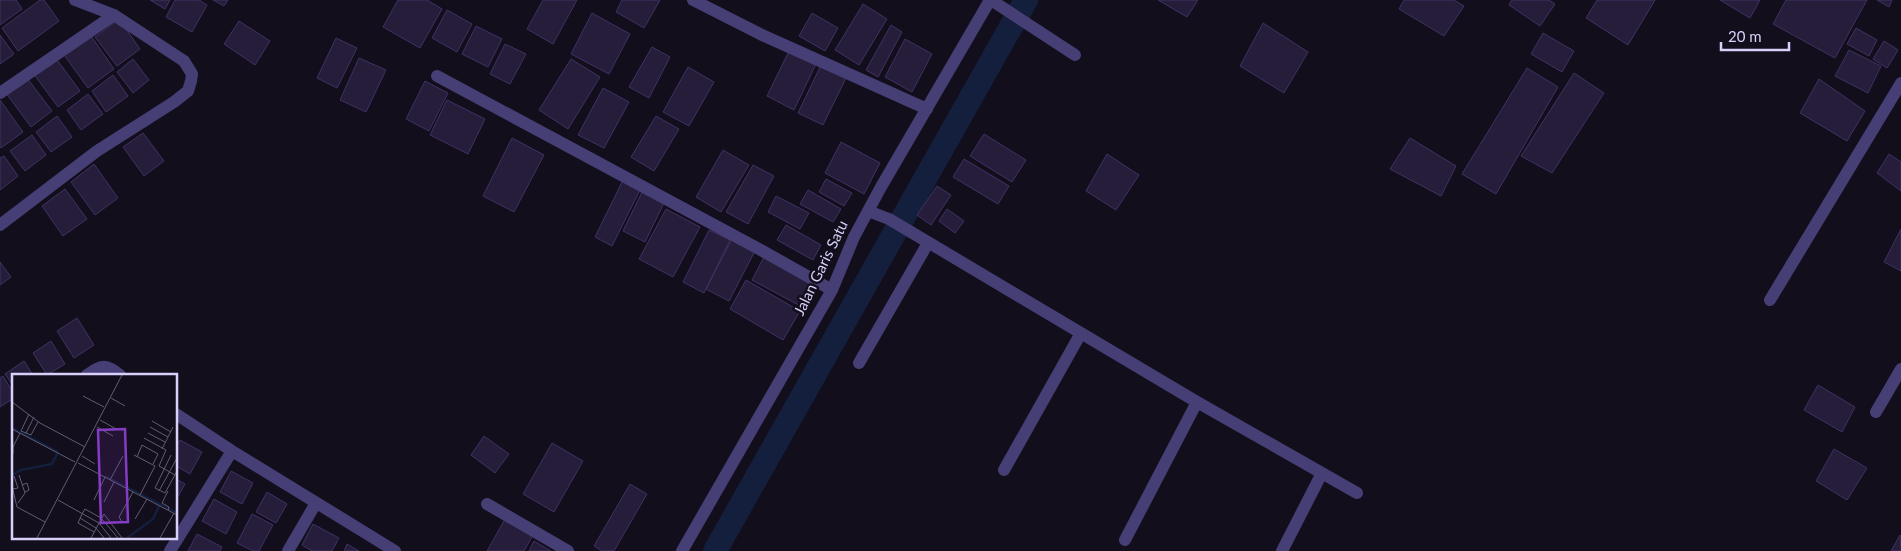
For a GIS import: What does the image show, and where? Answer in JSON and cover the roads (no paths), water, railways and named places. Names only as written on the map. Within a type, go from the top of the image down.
[{"type":"street","points":[[0,225],[97,151],[157,114],[188,91],[192,74],[189,66],[184,61],[108,8],[75,0]]},
{"type":"street","points":[[693,0],[762,35],[927,109]]},
{"type":"street","points":[[990,0],[1075,56]]},
{"type":"street","name":"Jalan Garis Satu","points":[[682,551],[832,290],[854,237],[868,211],[990,0]]},
{"type":"street","points":[[0,93],[108,8]]},
{"type":"street","points":[[437,76],[832,290]]},
{"type":"street","points":[[1770,300],[1901,83]]},
{"type":"street","points":[[868,211],[889,219],[928,244],[1197,402],[1357,493]]},
{"type":"street","points":[[859,362],[928,244]]},
{"type":"street","points":[[1004,470],[1081,333]]},
{"type":"street","points":[[90,374],[102,366],[108,366],[119,374]]},
{"type":"street","points":[[1876,412],[1901,369]]},
{"type":"street","points":[[1125,540],[1197,402]]},
{"type":"street","points":[[178,415],[232,451],[395,551]]},
{"type":"street","points":[[170,551],[232,451]]},
{"type":"street","points":[[1282,551],[1322,473]]},
{"type":"street","points":[[288,551],[316,503]]},
{"type":"street","points":[[487,504],[568,551]]},
{"type":"waterway","points":[[715,551],[1026,0]]}]
